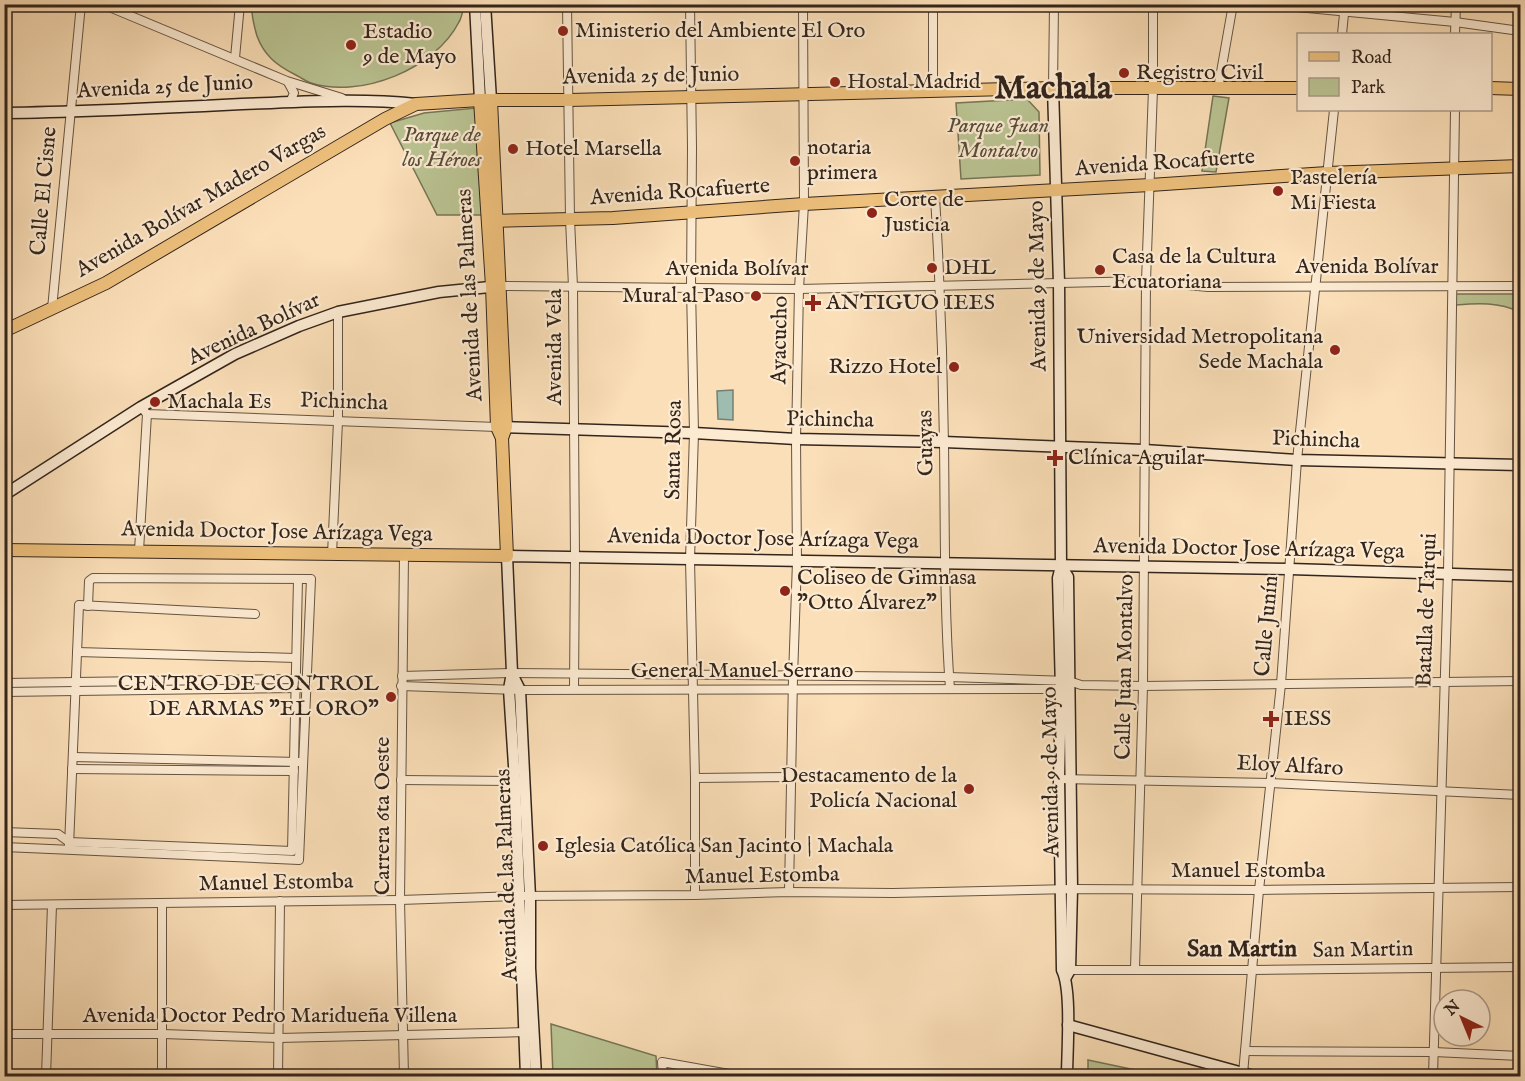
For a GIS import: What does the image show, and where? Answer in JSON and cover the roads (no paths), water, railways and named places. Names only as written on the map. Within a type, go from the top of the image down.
[{"type":"main road","name":"Avenida 25 de Junio","points":[[416,104],[486,100],[1053,88],[1297,88]]},
{"type":"main road","points":[[1492,88],[1521,89]]},
{"type":"main road","name":"Avenida de las Palmeras","points":[[486,100],[497,286],[507,556]]},
{"type":"main road","name":"Avenida Bolívar Madero Vargas","points":[[4,331],[106,283],[385,118],[416,104]]},
{"type":"main road","name":"Avenida Rocafuerte","points":[[493,221],[691,213],[804,204],[1056,191],[1328,173],[1521,166]]},
{"type":"main road","name":"Avenida Doctor Jose Arízaga Vega","points":[[4,549],[507,556]]},
{"type":"street","name":"Calle El Cisne","points":[[52,309],[81,4]]},
{"type":"street","points":[[102,4],[287,81],[352,101]]},
{"type":"street","points":[[235,58],[240,4]]},
{"type":"street","name":"Avenida de las Palmeras","points":[[476,4],[486,100]]},
{"type":"street","name":"Avenida de las Palmeras","points":[[485,4],[486,100]]},
{"type":"street","name":"Avenida Vela","points":[[567,4],[573,288],[574,688]]},
{"type":"street","name":"Santa Rosa","points":[[690,4],[694,433],[690,560],[695,895]]},
{"type":"street","name":"Ayacucho","points":[[789,892],[797,561],[796,440],[799,289],[804,204],[803,4]]},
{"type":"street","points":[[933,4],[933,91]]},
{"type":"street","name":"Avenida 9 de Mayo","points":[[1054,4],[1053,88],[1059,283],[1061,566],[1058,578],[1065,685],[1060,890],[1068,1025],[1067,1077]]},
{"type":"street","name":"Calle Juan Montalvo","points":[[1135,969],[1143,686],[1146,281],[1153,89],[1153,4]]},
{"type":"street","points":[[1218,89],[1233,4]]},
{"type":"street","points":[[1265,4],[1345,8],[1521,31]]},
{"type":"street","points":[[1455,33],[1456,4]]},
{"type":"street","points":[[1342,33],[1345,8]]},
{"type":"street","points":[[287,81],[294,90],[290,102]]},
{"type":"street","name":"Avenida 25 de Junio","points":[[4,113],[290,102],[352,101],[416,104]]},
{"type":"street","name":"Calle Junín","points":[[1248,1075],[1245,1051],[1259,890],[1281,684],[1298,460],[1335,111]]},
{"type":"street","name":"Batalla de Tarqui","points":[[1433,1077],[1448,574],[1455,111]]},
{"type":"street","name":"Guayas","points":[[935,197],[940,285],[944,563],[950,689]]},
{"type":"street","name":"Avenida Bolívar","points":[[4,495],[235,354],[338,312],[439,292],[497,286],[799,289],[1146,281],[1209,287],[1521,286]]},
{"type":"street","points":[[332,555],[338,421],[338,312]]},
{"type":"street","points":[[139,551],[144,410]]},
{"type":"street","name":"Pichincha","points":[[144,410],[502,431],[574,429],[694,433],[796,440],[944,442],[1144,450],[1298,460],[1521,465]]},
{"type":"street","name":"Carrera 6ta Oeste","points":[[404,555],[400,900],[404,1077]]},
{"type":"street","name":"Avenida de las Palmeras","points":[[507,556],[519,781],[530,897],[530,1032],[526,1077]]},
{"type":"street","name":"Avenida Doctor Jose Arízaga Vega","points":[[507,556],[1290,569],[1521,576]]},
{"type":"street","points":[[4,832],[58,834],[69,846],[299,860],[311,579],[93,578],[89,581],[88,606]]},
{"type":"street","points":[[4,847],[69,846],[292,851],[298,579]]},
{"type":"street","points":[[69,846],[78,604],[255,614]]},
{"type":"street","points":[[77,652],[296,658]]},
{"type":"street","name":"General Manuel Serrano","points":[[402,676],[512,673],[949,677],[1065,685]]},
{"type":"street","points":[[4,692],[75,686],[307,679]]},
{"type":"street","name":"General Manuel Serrano","points":[[402,686],[515,690],[574,688],[950,689],[1065,685],[1521,681]]},
{"type":"street","points":[[4,683],[75,686],[307,688]]},
{"type":"street","points":[[73,757],[303,762]]},
{"type":"street","points":[[72,769],[294,771]]},
{"type":"street","points":[[695,778],[791,777]]},
{"type":"street","name":"Avenida 9 de Mayo","points":[[1064,779],[1072,889],[1066,972]]},
{"type":"street","name":"Eloy Alfaro","points":[[1064,779],[1270,783],[1521,795]]},
{"type":"street","points":[[401,780],[519,781]]},
{"type":"street","name":"Avenida de las Palmeras","points":[[519,781],[518,896],[536,1077]]},
{"type":"street","name":"Manuel Estomba","points":[[4,906],[789,892],[1521,887]]},
{"type":"street","points":[[278,1077],[280,901]]},
{"type":"street","points":[[162,903],[162,1077]]},
{"type":"street","points":[[46,1077],[52,904]]},
{"type":"street","name":"San Martin","points":[[1066,972],[1135,969],[1521,967]]},
{"type":"street","points":[[1068,1025],[1248,1075]]},
{"type":"street","name":"Avenida Doctor Pedro Maridueña Villena","points":[[4,1034],[163,1034],[279,1038],[530,1032]]},
{"type":"street","points":[[1245,1051],[1434,1052],[1521,1056]]},
{"type":"street","points":[[663,1077],[662,1062],[729,1075]]},
{"type":"place","name":"Ministerio del Ambiente El Oro","points":[[563,31]]},
{"type":"place","name":"Estadio 9 de Mayo","points":[[351,45]]},
{"type":"place","name":"Registro Civil","points":[[1124,73]]},
{"type":"place","name":"Hostal Madrid","points":[[835,82]]},
{"type":"place","name":"Hotel Marsella","points":[[513,149]]},
{"type":"place","name":"notaria primera","points":[[795,161]]},
{"type":"place","name":"Pastelería Mi Fiesta","points":[[1278,191]]},
{"type":"place","name":"Corte de Justicia","points":[[872,213]]},
{"type":"place","name":"DHL","points":[[932,268]]},
{"type":"place","name":"Casa de la Cultura Ecuatoriana","points":[[1100,270]]},
{"type":"place","name":"Mural al Paso","points":[[756,296]]},
{"type":"place","name":"ANTIGUO IEES","points":[[813,303]]},
{"type":"place","name":"Universidad Metropolitana Sede Machala","points":[[1335,350]]},
{"type":"place","name":"Rizzo Hotel","points":[[954,367]]},
{"type":"place","name":"Machala Es","points":[[155,402]]},
{"type":"place","name":"Clínica Aguilar","points":[[1055,458]]},
{"type":"place","name":"Coliseo de Gimnasa \"Otto Álvarez\"","points":[[785,591]]},
{"type":"place","name":"CENTRO DE CONTROL DE ARMAS \"EL ORO\"","points":[[391,697]]},
{"type":"place","name":"IESS","points":[[1271,719]]},
{"type":"place","name":"Destacamento de la Policía Nacional","points":[[969,789]]},
{"type":"place","name":"Iglesia Católica San Jacinto | Machala","points":[[543,846]]},
{"type":"district","name":"Machala","points":[[1053,88]]},
{"type":"district","name":"San Martin","points":[[1242,949]]},
{"type":"park label","name":"Parque Juan Montalvo","points":[[998,138]]},
{"type":"park label","name":"Parque de los Héroes","points":[[442,148]]}]
